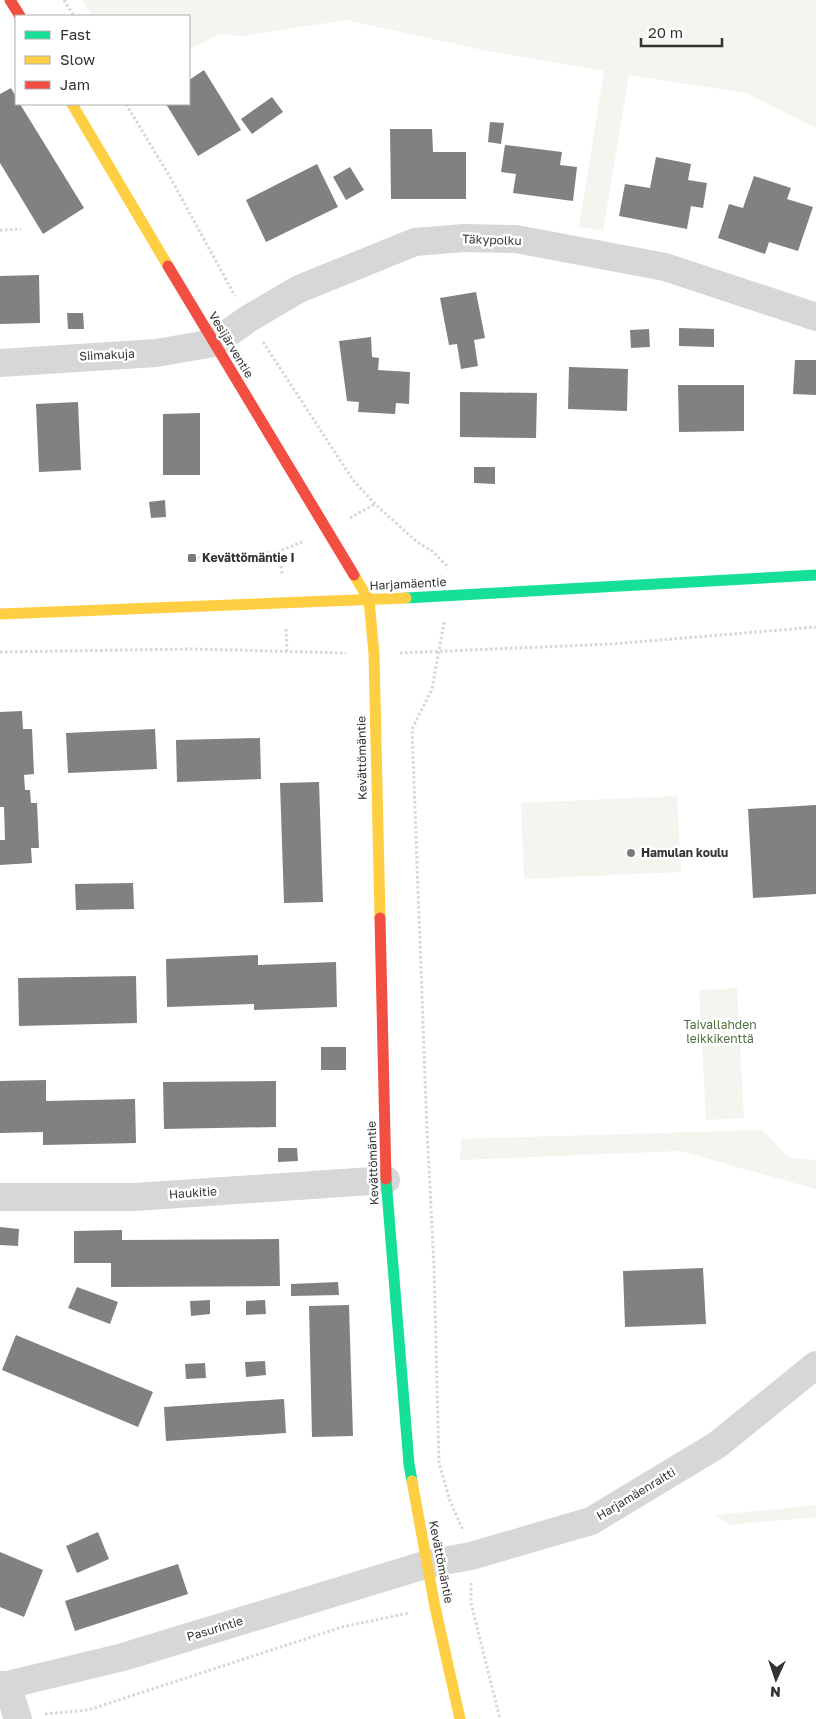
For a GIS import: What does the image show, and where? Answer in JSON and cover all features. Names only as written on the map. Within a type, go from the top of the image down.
[{"type":"street","points":[[10,0],[19,15]]},
{"type":"street","name":"Vesijärventie","points":[[73,105],[369,600]]},
{"type":"street","name":"Täkypolku","points":[[214,343],[248,319],[299,289],[415,242],[464,238],[516,239],[665,268],[816,317]]},
{"type":"street","name":"Siimakuja","points":[[0,363],[156,353],[214,343]]},
{"type":"street","name":"Harjamäentie","points":[[0,614],[369,600],[816,575]]},
{"type":"street","name":"Kevättömäntie","points":[[369,600],[374,654],[386,1180],[409,1464],[436,1607],[460,1719]]},
{"type":"street","name":"Haukitie","points":[[0,1197],[135,1197],[386,1180]]},
{"type":"street","name":"Harjamäenraitti","points":[[428,1564],[471,1556],[590,1521],[717,1445],[816,1365]]},
{"type":"street","name":"Pasurintie","points":[[4,1685],[123,1657],[428,1564]]},
{"type":"street","points":[[4,1685],[18,1718]]},
{"type":"path","points":[[64,0],[73,15]]},
{"type":"path","points":[[127,105],[170,177],[248,319],[352,480],[374,504],[417,542],[432,551],[446,564],[448,596],[432,690],[412,729],[434,1266],[439,1464],[450,1501],[463,1530],[471,1556],[472,1603],[500,1719]]},
{"type":"path","points":[[0,230],[21,229]]},
{"type":"path","points":[[192,558],[280,551]]},
{"type":"path","points":[[0,652],[192,649],[374,654],[612,644],[816,627]]},
{"type":"path","points":[[18,1718],[88,1710],[342,1627],[436,1607],[472,1603]]},
{"type":"green space","points":[[82,0],[816,0],[816,128],[746,93],[629,75],[603,231],[579,227],[604,71],[478,49],[346,20],[242,36],[220,34],[190,49],[190,15],[91,15]]},
{"type":"green space","points":[[677,796],[681,872],[524,879],[521,803]]},
{"type":"green space","name":"Taivallahden leikkikenttä","points":[[737,988],[744,1118],[706,1120],[699,990]]},
{"type":"green space","points":[[762,1130],[789,1158],[816,1160],[816,1189],[680,1151],[460,1160],[461,1139]]},
{"type":"green space","points":[[816,1505],[816,1517],[730,1525],[716,1515]]},
{"type":"building","points":[[204,70],[241,130],[198,156],[167,105],[190,105],[190,79]]},
{"type":"building","points":[[11,88],[15,95],[15,105],[21,105],[84,208],[43,234],[0,163],[0,94]]},
{"type":"building","points":[[272,97],[283,112],[252,134],[241,119]]},
{"type":"building","points":[[490,122],[504,123],[501,144],[488,142]]},
{"type":"building","points":[[390,129],[432,129],[433,152],[466,152],[466,199],[391,199]]},
{"type":"building","points":[[505,145],[562,152],[560,165],[577,167],[573,201],[513,193],[516,174],[501,172]]},
{"type":"building","points":[[656,157],[691,164],[688,180],[707,183],[703,208],[691,206],[687,229],[619,216],[625,184],[650,188]]},
{"type":"building","points":[[317,164],[338,207],[266,242],[246,200]]},
{"type":"building","points":[[350,167],[364,190],[346,200],[333,177]]},
{"type":"building","points":[[754,176],[791,188],[787,199],[813,207],[798,251],[769,242],[765,254],[718,238],[729,204],[743,208]]},
{"type":"building","points":[[39,275],[40,323],[0,324],[0,276]]},
{"type":"building","points":[[476,292],[485,338],[474,340],[478,366],[461,369],[457,344],[449,345],[440,298]]},
{"type":"building","points":[[67,313],[83,313],[84,329],[68,329]]},
{"type":"building","points":[[679,328],[714,329],[714,347],[679,346]]},
{"type":"building","points":[[649,329],[650,347],[631,348],[630,330]]},
{"type":"building","points":[[371,337],[372,357],[379,358],[378,370],[410,372],[409,404],[396,403],[395,414],[358,412],[359,402],[347,401],[339,341]]},
{"type":"building","points":[[795,360],[816,360],[816,395],[793,394]]},
{"type":"building","points":[[569,367],[628,369],[627,411],[568,409]]},
{"type":"building","points":[[678,385],[744,385],[744,431],[679,432]]},
{"type":"building","points":[[460,392],[537,393],[536,438],[460,437]]},
{"type":"building","points":[[78,402],[81,470],[39,472],[36,404]]},
{"type":"building","points":[[200,413],[200,475],[163,475],[163,414]]},
{"type":"building","points":[[474,467],[495,467],[495,484],[474,483]]},
{"type":"building","points":[[165,500],[166,517],[151,518],[149,502]]},
{"type":"building","points":[[22,711],[23,729],[32,729],[34,774],[24,775],[25,790],[30,790],[31,803],[37,803],[39,848],[31,848],[32,863],[0,865],[0,840],[5,840],[4,807],[0,807],[0,712]]},
{"type":"building","points":[[155,729],[157,769],[68,773],[66,733]]},
{"type":"building","points":[[260,738],[261,779],[177,782],[176,740]]},
{"type":"building","points":[[319,782],[323,902],[284,903],[280,783]]},
{"type":"building","points":[[816,805],[816,894],[753,898],[748,809]]},
{"type":"building","points":[[133,883],[134,909],[76,910],[75,884]]},
{"type":"building","points":[[258,955],[258,965],[336,962],[337,1007],[254,1010],[254,1004],[167,1007],[166,959]]},
{"type":"building","points":[[136,976],[137,1023],[19,1026],[18,978]]},
{"type":"building","points":[[321,1047],[346,1047],[346,1070],[321,1070]]},
{"type":"building","points":[[46,1080],[46,1101],[135,1099],[136,1143],[43,1145],[43,1132],[0,1133],[0,1081]]},
{"type":"building","points":[[276,1081],[276,1127],[164,1129],[163,1082]]},
{"type":"building","points":[[278,1148],[297,1148],[298,1161],[278,1162]]},
{"type":"building","points":[[0,1227],[19,1229],[18,1246],[0,1245]]},
{"type":"building","points":[[122,1230],[122,1240],[279,1239],[280,1286],[111,1287],[111,1263],[74,1263],[74,1231]]},
{"type":"building","points":[[703,1268],[706,1324],[625,1327],[623,1271]]},
{"type":"building","points":[[338,1282],[339,1295],[291,1296],[291,1284]]},
{"type":"building","points":[[77,1287],[118,1302],[110,1324],[68,1308]]},
{"type":"building","points":[[210,1300],[210,1314],[191,1316],[190,1301]]},
{"type":"building","points":[[265,1300],[266,1314],[246,1315],[246,1301]]},
{"type":"building","points":[[349,1305],[353,1436],[312,1437],[309,1306]]},
{"type":"building","points":[[16,1335],[153,1392],[138,1427],[2,1370]]},
{"type":"building","points":[[265,1361],[266,1375],[246,1377],[245,1362]]},
{"type":"building","points":[[205,1363],[206,1378],[186,1379],[185,1364]]},
{"type":"building","points":[[284,1399],[286,1433],[166,1441],[164,1407]]},
{"type":"building","points":[[98,1532],[109,1559],[77,1573],[66,1546]]},
{"type":"building","points":[[0,1552],[43,1570],[24,1617],[0,1607]]},
{"type":"building","points":[[178,1564],[188,1594],[75,1631],[65,1601]]},
{"type":"traffic: fast","points":[[406,598],[816,575]]},
{"type":"traffic: fast","points":[[386,1179],[409,1464],[412,1481]]},
{"type":"traffic: slow","points":[[73,105],[168,266]]},
{"type":"traffic: slow","points":[[354,575],[369,600],[374,654],[380,918]]},
{"type":"traffic: slow","points":[[0,614],[406,598]]},
{"type":"traffic: slow","points":[[412,1481],[435,1607],[460,1719]]},
{"type":"traffic: jam","points":[[10,0],[19,15]]},
{"type":"traffic: jam","points":[[168,266],[354,575]]},
{"type":"traffic: jam","points":[[380,918],[386,1179]]},
{"type":"place","name":"Kevättömäntie I","points":[[192,558]]},
{"type":"place","name":"Hamulan koulu","points":[[631,853]]}]
